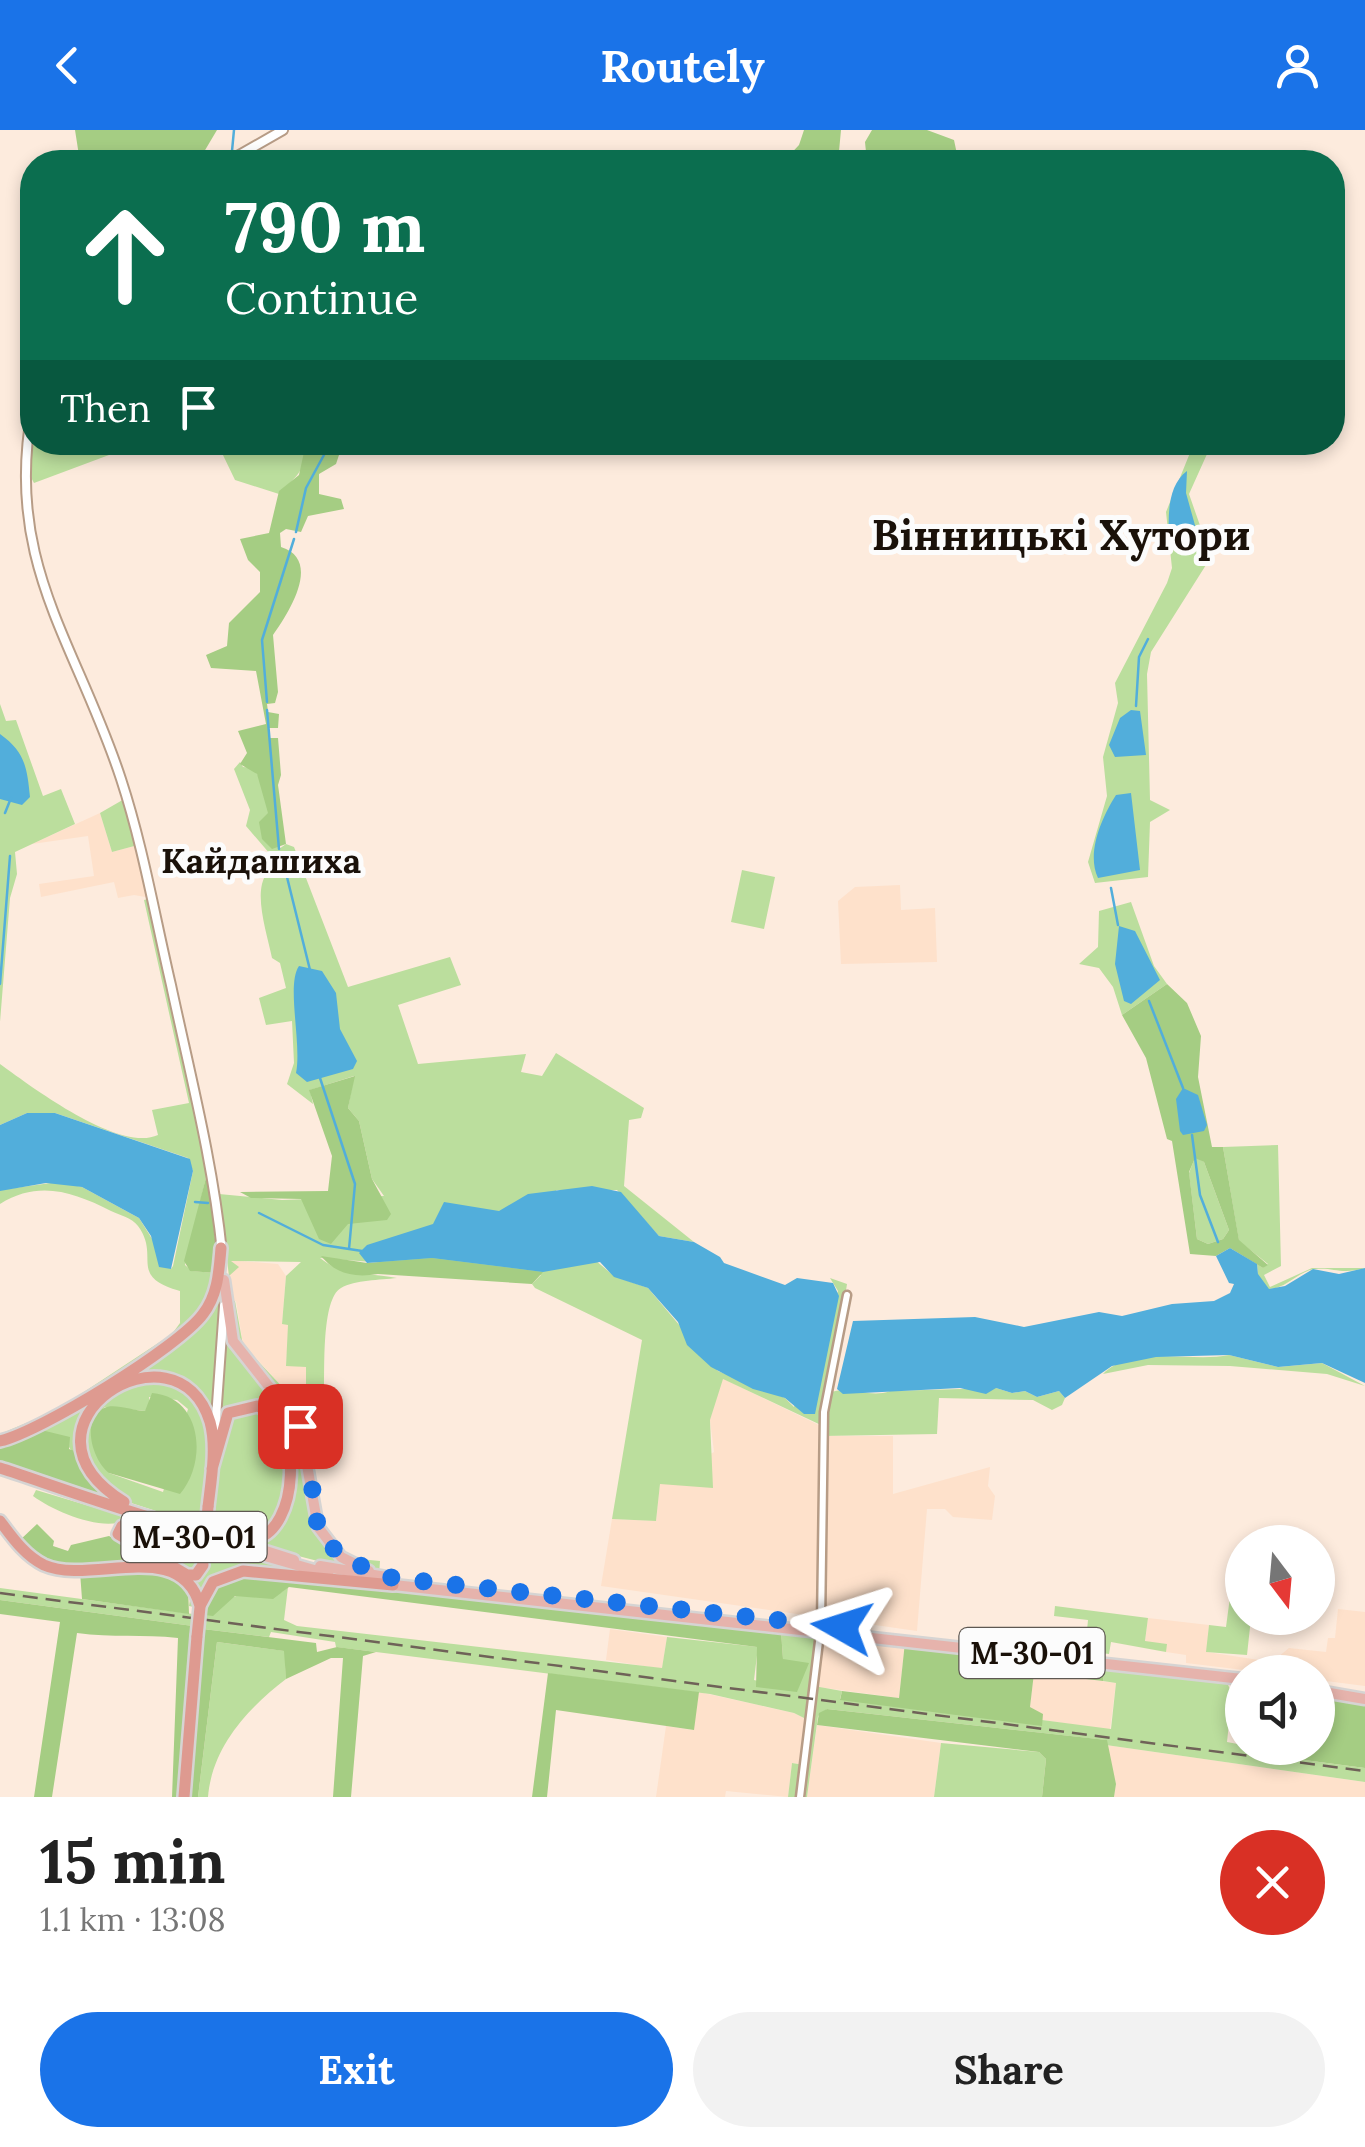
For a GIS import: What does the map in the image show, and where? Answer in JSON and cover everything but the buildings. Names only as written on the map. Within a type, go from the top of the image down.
[{"type":"highway","points":[[0,1441],[58,1417],[193,1326],[214,1296],[222,1248]]},
{"type":"highway","points":[[143,1517],[96,1481],[82,1449],[87,1415],[113,1387],[130,1379],[154,1377],[187,1390],[209,1419],[212,1470]]},
{"type":"highway","points":[[0,1471],[143,1517],[207,1532],[255,1539],[277,1522],[288,1480],[288,1443],[283,1424],[265,1408],[248,1406],[233,1410],[221,1426],[208,1507],[203,1564],[200,1606],[197,1636],[184,1797]]},
{"type":"highway","points":[[143,1517],[122,1526],[118,1534],[186,1575],[196,1575],[203,1564]]},
{"type":"highway","points":[[0,1520],[26,1552],[46,1566],[166,1570],[193,1588],[200,1606]]},
{"type":"highway","points":[[200,1606],[213,1582],[243,1571],[393,1581]]},
{"type":"main road","points":[[248,150],[283,130]]},
{"type":"main road","points":[[27,455],[24,486],[30,536],[44,589],[122,780],[212,1170],[233,1341],[300,1426],[310,1499],[322,1534],[341,1557],[393,1581]]},
{"type":"main road","points":[[212,1470],[224,1280]]},
{"type":"main road","name":"М-30-01","points":[[143,1517],[283,1564],[393,1581],[1225,1674]]},
{"type":"main road","name":"М-30-01","points":[[207,1532],[312,1565],[393,1581]]},
{"type":"main road","points":[[1335,1691],[1365,1696]]},
{"type":"street","points":[[800,1797],[821,1628],[824,1412],[847,1295]]},
{"type":"shaded area","points":[[100,813],[112,852],[138,845],[151,898],[118,898],[114,882],[41,897],[39,884],[94,876],[88,836],[32,844]]},
{"type":"shaded area","points":[[900,885],[901,910],[935,908],[937,962],[841,964],[838,901],[855,887]]},
{"type":"shaded area","points":[[228,1260],[278,1264],[286,1276],[282,1323],[289,1325],[286,1365],[307,1367],[306,1394],[289,1394],[243,1344],[236,1301],[229,1301]]},
{"type":"shaded area","points":[[722,1378],[823,1427],[823,1436],[893,1436],[893,1494],[990,1467],[988,1486],[995,1496],[992,1520],[953,1517],[945,1509],[927,1509],[917,1631],[601,1586],[612,1519],[656,1521],[660,1484],[714,1452],[710,1420]]},
{"type":"shaded area","points":[[1338,1609],[1365,1612],[1365,1686],[1335,1682],[1335,1655],[1280,1655],[1289,1648],[1326,1652],[1328,1638],[1335,1638]]},
{"type":"shaded area","points":[[1148,1618],[1209,1625],[1207,1652],[1226,1655],[1225,1668],[1186,1663],[1186,1655],[1166,1652],[1166,1644],[1145,1642]]},
{"type":"shaded area","points":[[610,1629],[667,1637],[662,1669],[606,1660]]},
{"type":"shaded area","points":[[830,1636],[905,1642],[899,1698],[818,1687],[823,1644]]},
{"type":"shaded area","points":[[1034,1672],[1116,1683],[1110,1730],[1042,1720],[1042,1714],[1030,1707]]},
{"type":"shaded area","points":[[699,1692],[794,1713],[810,1721],[804,1765],[792,1763],[788,1797],[726,1791],[725,1797],[656,1797],[666,1726],[693,1730]]},
{"type":"shaded area","points":[[817,1725],[941,1743],[934,1797],[807,1797]]},
{"type":"shaded area","points":[[1106,1745],[1365,1782],[1365,1797],[1114,1797],[1116,1784]]},
{"type":"green space","points":[[75,130],[217,130],[205,150],[78,150]]},
{"type":"green space","points":[[804,130],[841,130],[839,150],[794,150]]},
{"type":"green space","points":[[872,130],[927,130],[954,140],[956,150],[866,150],[865,142]]},
{"type":"green space","points":[[29,455],[109,455],[34,483],[27,470]]},
{"type":"green space","points":[[223,455],[306,455],[299,472],[279,494],[235,480]]},
{"type":"green space","points":[[303,455],[339,455],[336,464],[319,474],[319,494],[341,499],[344,509],[308,516],[301,532],[286,529],[280,533],[281,547],[300,563],[301,575],[293,601],[273,635],[278,692],[275,703],[267,704],[268,712],[279,714],[278,728],[269,728],[269,738],[278,738],[278,785],[286,844],[272,849],[262,839],[259,822],[268,813],[257,774],[240,764],[247,753],[238,731],[266,724],[256,671],[211,668],[206,655],[227,646],[229,623],[260,592],[260,572],[248,560],[240,539],[269,533],[279,491],[299,475]]},
{"type":"green space","points":[[1189,455],[1207,455],[1189,494],[1211,557],[1151,652],[1147,674],[1150,800],[1170,810],[1150,822],[1148,877],[1095,883],[1088,862],[1107,796],[1103,757],[1118,703],[1115,683],[1172,568],[1166,512]]},
{"type":"green space","points":[[0,704],[6,721],[16,720],[43,796],[61,789],[75,824],[15,852],[17,874],[10,898],[0,1022]]},
{"type":"green space","points":[[240,762],[243,767],[253,768],[259,777],[279,849],[286,844],[294,847],[348,987],[450,957],[461,985],[398,1005],[418,1064],[526,1054],[521,1072],[542,1076],[556,1053],[644,1108],[641,1118],[629,1120],[624,1186],[694,1242],[659,1236],[617,1190],[556,1190],[595,1260],[614,1276],[648,1288],[718,1371],[785,1398],[794,1407],[838,1291],[830,1278],[847,1284],[830,1393],[996,1388],[1012,1393],[1025,1391],[1037,1397],[1059,1391],[1065,1398],[1062,1405],[1052,1410],[1033,1400],[939,1398],[937,1434],[823,1436],[823,1426],[723,1379],[710,1420],[713,1488],[660,1484],[656,1521],[612,1519],[642,1340],[535,1288],[532,1284],[541,1275],[320,1258],[347,1272],[397,1278],[353,1283],[335,1295],[327,1320],[324,1394],[306,1395],[306,1433],[318,1521],[348,1558],[380,1561],[379,1575],[273,1549],[99,1493],[69,1447],[0,1441],[0,1434],[55,1411],[172,1334],[180,1323],[180,1291],[154,1279],[149,1272],[144,1237],[133,1221],[56,1191],[28,1192],[0,1204],[0,1190],[58,1182],[82,1187],[139,1218],[171,1269],[173,1266],[193,1171],[188,1158],[55,1113],[27,1113],[0,1125],[0,1064],[76,1115],[121,1135],[158,1135],[152,1110],[189,1103],[144,900],[151,898],[208,1169],[185,1265],[192,1271],[215,1273],[218,1281],[229,1282],[229,1300],[235,1301],[243,1345],[289,1394],[306,1394],[306,1367],[286,1366],[288,1325],[282,1324],[286,1276],[301,1262],[231,1261],[239,1267],[229,1276],[219,1194],[282,1200],[384,1196],[372,1179],[359,1121],[348,1108],[354,1076],[310,1090],[313,1104],[287,1084],[294,1063],[292,1021],[266,1025],[259,998],[286,988],[280,963],[272,958],[262,911],[262,884],[270,854],[246,826],[250,810],[234,769]],"holes":[[[149,1397],[177,1400],[188,1409],[163,1492],[109,1473],[96,1415],[105,1407],[145,1411],[150,1407]]]},
{"type":"green space","points":[[126,798],[138,845],[112,852],[100,813]]},
{"type":"green space","points":[[742,870],[775,877],[764,929],[731,922]]},
{"type":"green space","points":[[1131,902],[1154,966],[1167,984],[1122,1015],[1113,987],[1099,968],[1079,964],[1098,947],[1099,911]]},
{"type":"green space","points":[[1167,984],[1187,1003],[1201,1036],[1198,1077],[1212,1147],[1223,1147],[1239,1240],[1268,1265],[1263,1268],[1230,1248],[1216,1256],[1190,1254],[1172,1141],[1167,1139],[1146,1058],[1122,1015]],"holes":[[[1195,1158],[1204,1162],[1229,1230],[1223,1239],[1208,1244],[1197,1239],[1189,1172]]]},
{"type":"green space","points":[[355,1076],[348,1108],[359,1121],[372,1179],[391,1214],[387,1220],[348,1224],[331,1244],[319,1239],[301,1199],[251,1198],[240,1192],[328,1191],[332,1156],[309,1090]]},
{"type":"green space","points":[[1278,1145],[1281,1266],[1264,1275],[1270,1287],[1312,1268],[1365,1268],[1315,1269],[1268,1289],[1258,1275],[1257,1264],[1263,1268],[1268,1264],[1239,1241],[1223,1147]]},
{"type":"green space","points":[[1195,1157],[1204,1162],[1229,1230],[1223,1239],[1208,1244],[1197,1239],[1189,1173]]},
{"type":"green space","points":[[208,1170],[215,1273],[190,1271],[184,1261]]},
{"type":"green space","points":[[321,1256],[367,1263],[432,1258],[543,1272],[532,1284],[361,1275],[339,1271]]},
{"type":"green space","points":[[1229,1355],[1278,1367],[1322,1363],[1365,1386],[1327,1374],[1230,1366],[1148,1365],[1103,1374],[1115,1365],[1146,1357]]},
{"type":"green space","points":[[152,1393],[169,1397],[181,1406],[195,1433],[194,1465],[180,1494],[109,1473],[94,1450],[91,1431],[97,1414],[113,1406],[145,1411]]},
{"type":"green space","points":[[37,1429],[70,1437],[69,1449],[83,1454],[99,1490],[97,1499],[0,1468],[0,1441]]},
{"type":"green space","points":[[36,1490],[127,1520],[105,1524],[79,1518],[33,1496]]},
{"type":"green space","points":[[37,1524],[54,1541],[53,1546],[68,1551],[71,1545],[109,1536],[166,1566],[67,1567],[47,1563],[19,1541]]},
{"type":"green space","points":[[153,1525],[309,1572],[267,1575],[205,1609],[189,1606],[191,1592],[121,1531]]},
{"type":"green space","points":[[80,1572],[166,1573],[188,1587],[189,1614],[82,1599]]},
{"type":"green space","points":[[243,1573],[781,1631],[783,1659],[809,1663],[797,1692],[756,1687],[757,1647],[289,1587],[273,1599],[235,1596],[213,1616],[204,1615],[211,1587]]},
{"type":"green space","points":[[288,1587],[284,1620],[297,1626],[662,1668],[667,1637],[758,1647],[754,1680],[797,1691],[798,1684],[783,1659],[781,1631],[814,1634],[814,1686],[842,1691],[840,1699],[1042,1725],[1042,1720],[1111,1729],[1116,1683],[1103,1681],[1105,1665],[1225,1680],[1225,1762],[1106,1745],[1106,1740],[827,1709],[818,1716],[807,1797],[788,1797],[792,1763],[804,1765],[810,1721],[794,1713],[710,1694],[336,1647],[335,1642],[271,1632],[269,1637],[203,1629],[204,1615],[233,1597],[281,1593]]},
{"type":"green space","points":[[0,1588],[193,1614],[193,1626],[0,1600]]},
{"type":"green space","points":[[0,1600],[193,1626],[178,1797],[172,1797],[178,1638],[77,1633],[52,1797],[34,1797],[60,1622],[0,1614]]},
{"type":"green space","points":[[1055,1606],[1148,1618],[1145,1641],[1167,1644],[1166,1652],[1111,1642],[1109,1654],[1085,1651],[1088,1620],[1054,1616]]},
{"type":"green space","points":[[1209,1625],[1225,1627],[1225,1635],[1249,1635],[1247,1655],[1206,1652]]},
{"type":"green space","points":[[203,1629],[316,1643],[317,1652],[337,1647],[376,1652],[363,1656],[351,1797],[333,1797],[343,1658],[331,1658],[286,1679],[284,1651],[217,1642],[198,1797],[188,1797]]},
{"type":"green space","points":[[217,1642],[285,1651],[286,1679],[234,1730],[217,1762],[208,1797],[198,1797]]},
{"type":"green space","points":[[905,1642],[1105,1665],[1103,1681],[1034,1673],[1030,1707],[1043,1714],[1042,1726],[840,1700],[842,1691],[899,1698]]},
{"type":"green space","points":[[548,1673],[699,1692],[694,1730],[556,1710],[547,1797],[532,1797]]},
{"type":"green space","points":[[1335,1697],[1365,1702],[1365,1768],[1335,1764]]},
{"type":"green space","points":[[827,1709],[1107,1740],[1116,1784],[1114,1797],[1042,1797],[1046,1759],[1039,1752],[817,1725],[819,1713]]},
{"type":"green space","points":[[941,1743],[1039,1752],[1046,1759],[1042,1797],[934,1797]]},
{"type":"green space","points":[[1335,1764],[1365,1768],[1365,1782],[1246,1765]]},
{"type":"water","points":[[1187,471],[1186,493],[1198,536],[1179,540],[1169,536],[1169,509],[1176,484]]},
{"type":"water","points":[[1131,710],[1140,711],[1146,755],[1115,757],[1109,745],[1120,718]]},
{"type":"water","points":[[0,734],[15,747],[26,769],[30,797],[22,805],[0,799]]},
{"type":"water","points":[[1131,793],[1140,870],[1098,878],[1094,858],[1101,824],[1116,795]]},
{"type":"water","points":[[1119,926],[1135,931],[1160,980],[1131,1004],[1124,1001],[1115,964]]},
{"type":"water","points":[[299,966],[322,971],[336,993],[340,1029],[357,1061],[353,1069],[307,1082],[296,1073],[294,987]]},
{"type":"water","points":[[1183,1088],[1198,1095],[1207,1125],[1204,1131],[1183,1135],[1180,1131],[1176,1099]]},
{"type":"water","points":[[27,1113],[55,1113],[190,1159],[193,1171],[171,1269],[159,1267],[151,1236],[139,1218],[82,1187],[46,1183],[0,1191],[0,1125]]},
{"type":"water","points":[[592,1186],[621,1192],[659,1236],[694,1242],[724,1263],[785,1285],[797,1278],[833,1283],[839,1296],[815,1414],[804,1414],[785,1398],[753,1389],[711,1367],[687,1345],[678,1322],[648,1288],[614,1277],[600,1262],[543,1272],[432,1258],[367,1263],[359,1253],[367,1245],[433,1224],[444,1202],[499,1211],[528,1194]]},
{"type":"water","points":[[1230,1248],[1257,1264],[1258,1274],[1269,1289],[1285,1286],[1313,1269],[1339,1274],[1365,1268],[1365,1383],[1322,1363],[1278,1367],[1229,1355],[1156,1357],[1112,1366],[1065,1398],[1059,1391],[1037,1397],[1025,1391],[1012,1393],[996,1388],[986,1394],[960,1388],[843,1394],[837,1389],[853,1321],[975,1317],[1024,1327],[1099,1312],[1122,1316],[1172,1304],[1214,1301],[1230,1293],[1234,1284],[1229,1283],[1216,1256]]},
{"type":"waterway","points":[[232,150],[234,130]]},
{"type":"waterway","points":[[296,532],[306,488],[324,455]]},
{"type":"waterway","points":[[267,702],[262,640],[294,539]]},
{"type":"waterway","points":[[1136,706],[1139,657],[1148,639]]},
{"type":"waterway","points":[[267,710],[279,849]]},
{"type":"waterway","points":[[5,813],[11,798]]},
{"type":"waterway","points":[[0,984],[10,856]]},
{"type":"waterway","points":[[284,865],[310,970]]},
{"type":"waterway","points":[[1111,888],[1118,925]]},
{"type":"waterway","points":[[1149,1001],[1183,1088]]},
{"type":"waterway","points":[[320,1078],[355,1184],[349,1249]]},
{"type":"waterway","points":[[1192,1135],[1200,1195],[1218,1242]]},
{"type":"waterway","points":[[195,1202],[208,1203]]},
{"type":"waterway","points":[[259,1213],[323,1245],[362,1251]]},
{"type":"railway","points":[[0,1593],[1365,1771]]},
{"type":"district","name":"Вінницькі Хутори","points":[[1061,535]]},
{"type":"district","name":"Кайдашиха","points":[[261,860]]},
{"type":"route","points":[[300,1426],[318,1527],[341,1557],[365,1570],[393,1578],[842,1627]]}]
